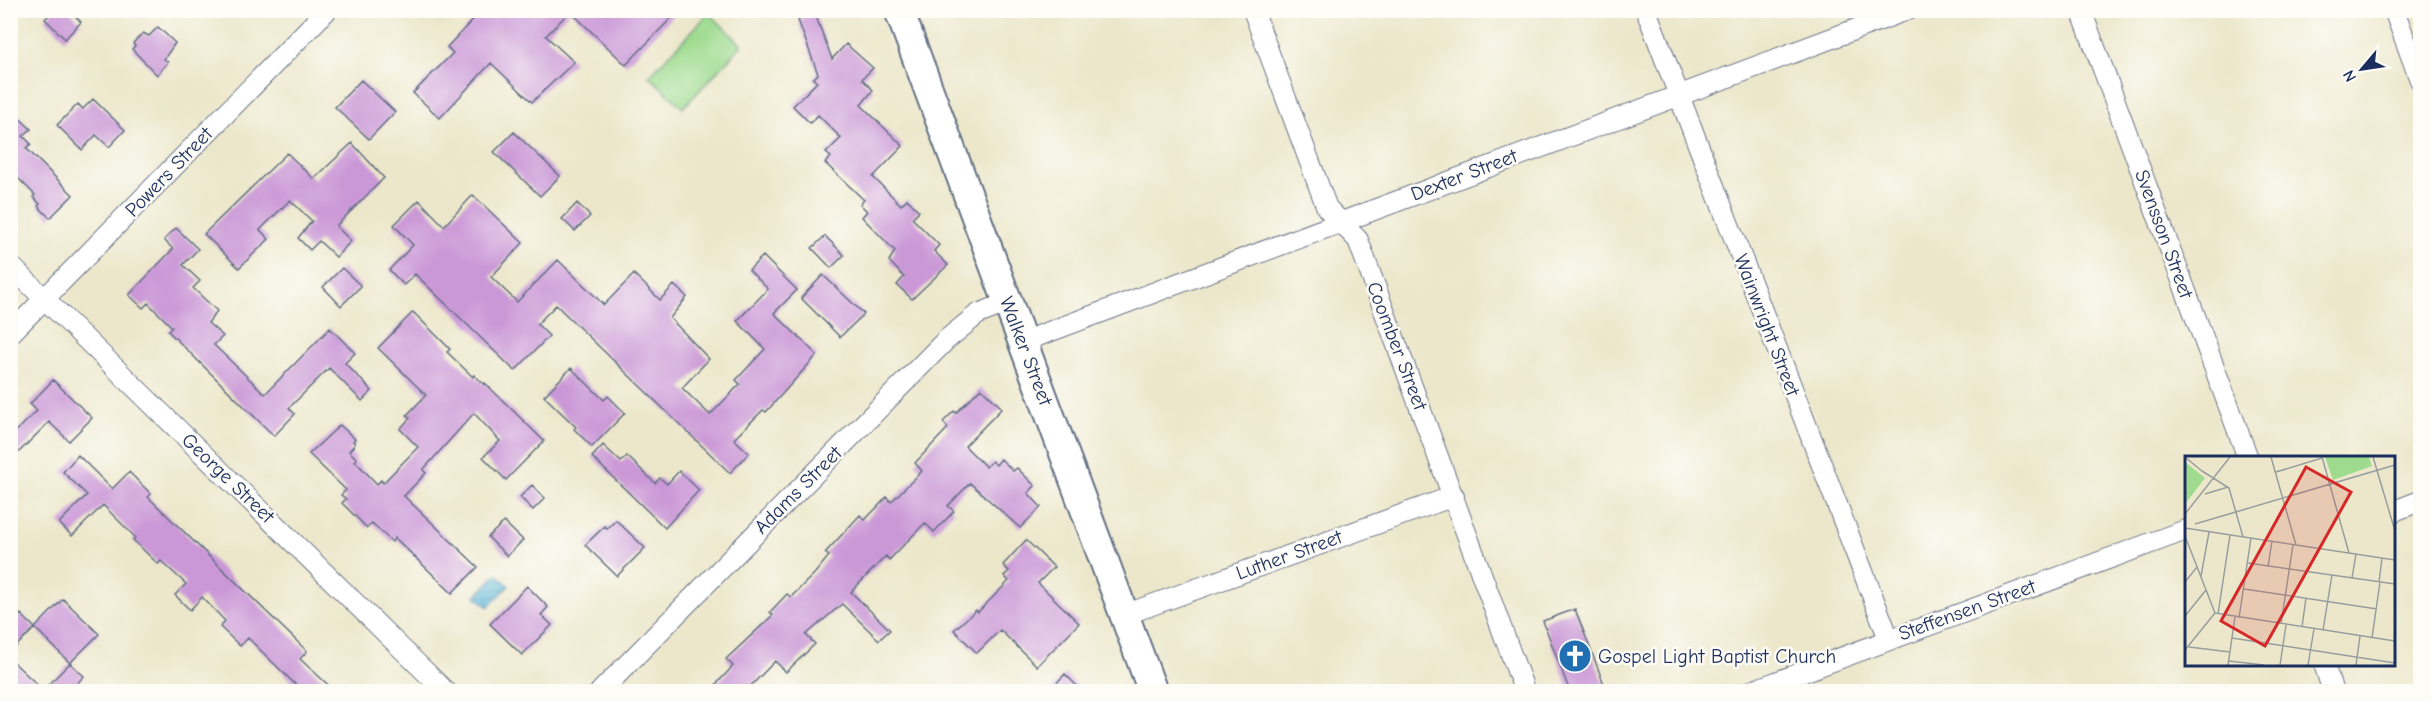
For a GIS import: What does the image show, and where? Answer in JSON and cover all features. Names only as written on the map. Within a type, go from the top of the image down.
[{"type":"main road","name":"Walker Street","points":[[899,10],[1153,692]]},
{"type":"street","name":"Powers Street","points":[[10,334],[327,10]]},
{"type":"street","name":"Coomber Street","points":[[1253,10],[1327,208],[1358,240],[1525,692]]},
{"type":"street","name":"Wainwright Street","points":[[1646,10],[1889,639]]},
{"type":"street","name":"Dexter Street","points":[[1022,342],[1907,10]]},
{"type":"street","name":"Svensson Street","points":[[2081,10],[2247,456]]},
{"type":"street","points":[[2394,10],[2421,80]]},
{"type":"street","name":"George Street","points":[[10,265],[446,692]]},
{"type":"street","name":"Adams Street","points":[[600,692],[946,340],[978,314],[1007,303]]},
{"type":"street","name":"Luther Street","points":[[1124,615],[1454,496]]},
{"type":"street","points":[[2395,512],[2421,501]]},
{"type":"street","name":"Steffensen Street","points":[[1749,692],[2185,531]]},
{"type":"street","points":[[2325,666],[2333,692]]},
{"type":"green space","points":[[709,13],[742,45],[683,108],[649,76]]},
{"type":"water","points":[[497,574],[509,586],[488,607],[476,596]]},
{"type":"building","points":[[54,10],[69,10],[81,22],[65,39],[45,19]]},
{"type":"building","points":[[482,10],[679,10],[626,65],[570,11],[546,36],[574,62],[532,102],[491,63],[440,118],[413,93],[453,53],[447,47]]},
{"type":"building","points":[[815,14],[832,59],[846,44],[873,68],[862,79],[873,90],[861,105],[903,146],[873,177],[901,205],[907,199],[919,211],[912,218],[939,245],[934,251],[948,265],[912,299],[897,285],[904,277],[889,261],[895,251],[862,217],[867,211],[860,204],[864,200],[825,163],[831,157],[826,153],[841,138],[818,115],[810,123],[793,106],[817,82],[813,79],[818,74],[798,20]]},
{"type":"building","points":[[158,27],[175,43],[164,59],[168,62],[157,75],[132,49],[135,46],[133,43],[143,33],[149,36]]},
{"type":"building","points":[[361,80],[395,112],[369,139],[335,107]]},
{"type":"building","points":[[93,99],[125,130],[109,147],[96,135],[82,150],[57,125],[78,104],[83,109]]},
{"type":"building","points":[[10,109],[31,129],[23,136],[31,144],[26,148],[73,195],[50,218],[38,206],[40,204],[33,197],[35,195],[10,170]]},
{"type":"building","points":[[514,132],[560,176],[540,196],[494,152]]},
{"type":"building","points":[[352,143],[384,178],[336,226],[351,241],[336,257],[319,241],[310,250],[298,238],[312,221],[290,200],[260,230],[269,239],[239,268],[204,234],[287,153],[314,179]]},
{"type":"building","points":[[473,195],[523,243],[491,277],[517,302],[558,260],[604,305],[634,274],[660,300],[674,285],[687,297],[670,318],[709,359],[682,388],[710,415],[740,384],[736,380],[765,349],[737,321],[768,289],[749,270],[763,256],[797,290],[774,313],[817,355],[766,412],[763,410],[734,439],[749,453],[730,473],[556,305],[537,324],[549,336],[515,371],[415,274],[404,285],[389,270],[413,245],[394,225],[419,200],[444,226]]},
{"type":"building","points":[[577,203],[590,216],[575,231],[562,219]]},
{"type":"building","points":[[176,228],[198,249],[183,265],[200,281],[193,288],[217,311],[208,323],[223,336],[214,345],[265,394],[330,328],[355,353],[345,363],[372,391],[362,401],[329,368],[289,408],[295,414],[274,436],[168,331],[172,327],[148,303],[143,308],[129,295],[173,249],[164,240]]},
{"type":"building","points":[[825,236],[844,255],[831,268],[812,248]]},
{"type":"building","points":[[342,268],[361,286],[341,306],[323,287]]},
{"type":"building","points":[[823,275],[864,314],[840,337],[801,298]]},
{"type":"building","points":[[413,312],[450,349],[447,352],[473,377],[474,375],[485,383],[544,441],[506,480],[483,457],[500,441],[474,413],[423,470],[426,473],[404,496],[478,567],[452,593],[395,538],[392,542],[372,523],[367,528],[342,503],[346,499],[341,495],[346,490],[309,454],[340,425],[355,439],[353,441],[355,444],[349,451],[357,459],[355,461],[377,484],[381,480],[383,483],[418,447],[400,429],[410,418],[407,415],[426,395],[378,348]]},
{"type":"building","points":[[571,368],[604,400],[608,396],[625,413],[592,447],[574,429],[576,427],[544,396]]},
{"type":"building","points":[[53,380],[92,418],[69,441],[49,422],[10,461],[10,437],[37,411],[30,404]]},
{"type":"building","points":[[981,388],[1002,408],[965,446],[986,467],[992,461],[996,465],[1001,459],[1013,471],[1017,468],[1035,486],[1028,493],[1041,507],[1020,528],[970,483],[948,506],[954,511],[934,532],[925,523],[889,560],[886,556],[851,592],[890,630],[879,640],[842,604],[806,635],[815,644],[786,672],[775,661],[745,692],[709,692],[733,666],[726,659],[773,615],[770,612],[787,594],[791,597],[815,573],[829,556],[825,553],[860,515],[865,520],[887,497],[891,502],[922,471],[915,463],[948,428],[943,422],[954,411],[956,413]]},
{"type":"building","points":[[603,445],[621,462],[627,456],[655,483],[660,478],[667,484],[679,471],[699,490],[665,528],[592,457]]},
{"type":"building","points":[[78,455],[112,489],[129,472],[151,494],[148,497],[307,651],[300,659],[336,692],[303,692],[248,638],[240,646],[220,627],[225,621],[202,597],[190,610],[175,595],[186,584],[161,561],[158,564],[133,540],[135,537],[103,505],[72,536],[59,523],[87,495],[63,472]]},
{"type":"building","points":[[532,485],[545,498],[533,510],[520,497]]},
{"type":"building","points":[[616,520],[645,548],[617,576],[585,545],[605,526],[607,529]]},
{"type":"building","points":[[504,522],[523,540],[507,556],[488,537]]},
{"type":"building","points":[[1026,540],[1054,567],[1038,583],[1079,623],[1037,666],[1000,630],[977,653],[954,630],[976,610],[978,612],[1009,581],[1004,576],[1009,571],[1003,565]]},
{"type":"building","points":[[527,586],[548,607],[541,615],[552,625],[522,655],[490,624]]},
{"type":"building","points":[[63,599],[99,634],[70,663],[35,628]]},
{"type":"building","name":"Gospel Light Baptist Church","points":[[1575,609],[1607,692],[1570,692],[1543,621]]},
{"type":"building","points":[[21,614],[35,628],[10,652],[10,626]]},
{"type":"building","points":[[10,659],[43,690],[70,663],[84,676],[69,692],[10,692]]},
{"type":"building","points":[[1065,674],[1083,692],[1048,692]]},
{"type":"place","name":"Gospel Light Baptist Church","points":[[1575,656]]}]
